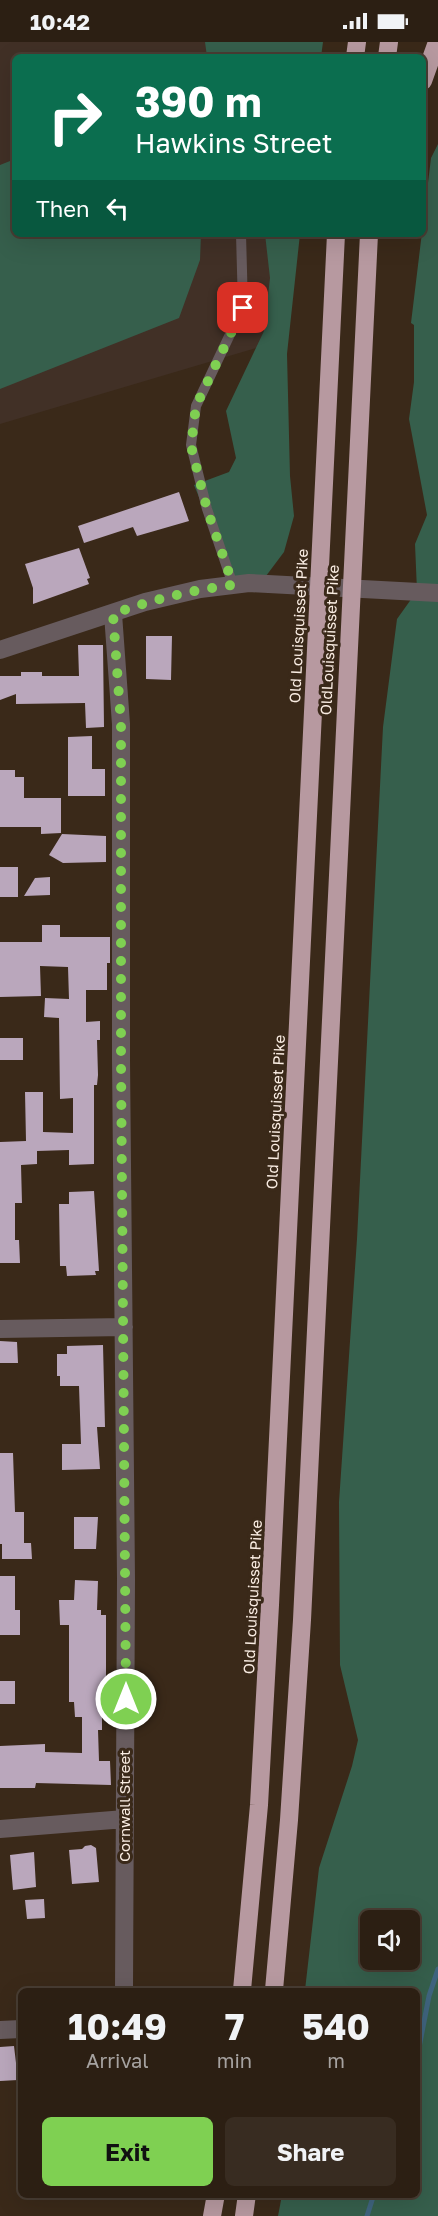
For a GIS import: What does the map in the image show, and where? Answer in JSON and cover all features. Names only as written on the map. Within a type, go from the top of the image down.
[{"type":"highway","points":[[426,73],[437,42]]},
{"type":"highway","name":"Old Louisquisset Pike","points":[[242,1988],[259,1805],[267,1672],[336,237]]},
{"type":"highway","points":[[365,293],[369,237]]},
{"type":"highway","points":[[365,293],[378,237]]},
{"type":"highway","name":"OldLouisquisset Pike","points":[[274,1988],[286,1864],[298,1687],[365,293]]},
{"type":"highway","points":[[212,2216],[215,2198]]},
{"type":"highway","points":[[244,2216],[247,2198]]},
{"type":"street","points":[[0,650],[145,602],[200,589],[241,584],[438,593]]},
{"type":"street","name":"Cornwall Street","points":[[113,614],[121,724],[121,1072],[126,1579],[124,1988]]},
{"type":"street","points":[[0,1329],[124,1327]]},
{"type":"street","points":[[0,1829],[125,1819]]},
{"type":"street","points":[[0,2030],[18,2029]]},
{"type":"lane","points":[[241,237],[243,308],[196,406],[191,446],[207,509],[241,584]]},
{"type":"shaded area","points":[[0,42],[294,42],[293,54],[12,54],[12,237],[289,237],[286,339],[0,424]]},
{"type":"green space","points":[[205,42],[323,42],[321,54],[207,54]]},
{"type":"green space","points":[[438,144],[438,2216],[278,2216],[281,2198],[420,2198],[420,1988],[305,1988],[319,1868],[352,1766],[358,1740],[340,1665],[339,1502],[357,1239],[383,727],[397,619],[417,591],[415,544],[427,515],[409,419],[414,382],[414,325],[411,323],[421,237],[426,237],[426,199],[431,158]]},
{"type":"green space","points":[[12,160],[12,237],[201,237],[200,260],[179,318],[0,389],[0,165]]},
{"type":"green space","points":[[265,237],[300,237],[287,354],[290,476],[294,516],[284,552],[263,580],[233,580],[194,485],[229,472],[236,458],[226,411],[264,331],[270,278]]},
{"type":"building","points":[[179,492],[189,521],[137,536],[133,527],[84,543],[78,526]]},
{"type":"building","points":[[79,548],[90,578],[87,579],[89,584],[33,604],[33,588],[25,564]]},
{"type":"building","points":[[146,636],[172,636],[171,680],[146,679]]},
{"type":"building","points":[[78,645],[103,645],[104,727],[86,728],[85,703],[16,704],[16,694],[0,700],[0,676],[21,676],[21,672],[42,672],[42,676],[79,676]]},
{"type":"building","points":[[92,736],[92,769],[105,769],[105,796],[68,796],[68,737]]},
{"type":"building","points":[[0,770],[15,770],[15,777],[24,777],[24,798],[61,798],[61,833],[41,834],[41,827],[0,827]]},
{"type":"building","points":[[62,834],[106,836],[106,862],[63,863],[49,855]]},
{"type":"building","points":[[0,867],[18,867],[18,897],[0,897]]},
{"type":"building","points":[[50,877],[50,895],[24,896],[35,878]]},
{"type":"building","points":[[42,925],[60,925],[60,937],[110,937],[107,990],[86,990],[86,1022],[100,1021],[100,1040],[97,1040],[98,1075],[97,1085],[94,1085],[94,1164],[69,1165],[69,1150],[37,1151],[37,1164],[21,1165],[22,1203],[15,1203],[15,1240],[19,1240],[20,1263],[0,1263],[0,1142],[26,1141],[25,1092],[43,1092],[43,1132],[73,1133],[73,1098],[60,1099],[59,1018],[44,1017],[45,998],[69,999],[68,967],[40,966],[41,996],[0,997],[0,942],[42,942]]},
{"type":"building","points":[[0,1038],[23,1038],[23,1060],[0,1060]]},
{"type":"building","points":[[94,1191],[99,1271],[95,1271],[96,1275],[67,1276],[66,1266],[60,1266],[59,1204],[69,1204],[69,1192]]},
{"type":"building","points":[[0,1341],[17,1342],[18,1363],[0,1363]]},
{"type":"building","points":[[103,1345],[105,1427],[97,1427],[100,1469],[62,1470],[62,1444],[81,1444],[79,1386],[60,1386],[60,1376],[57,1376],[57,1354],[67,1354],[67,1346]]},
{"type":"building","points":[[0,1453],[13,1453],[15,1512],[24,1512],[24,1543],[31,1543],[32,1559],[2,1559]]},
{"type":"building","points":[[74,1517],[98,1517],[96,1549],[74,1549]]},
{"type":"building","points":[[0,1576],[15,1576],[15,1610],[20,1610],[20,1635],[0,1635]]},
{"type":"building","points":[[75,1580],[98,1581],[97,1610],[101,1610],[101,1615],[106,1615],[106,1694],[102,1695],[102,1730],[98,1730],[99,1761],[110,1761],[111,1785],[36,1783],[35,1788],[0,1788],[0,1746],[45,1744],[45,1752],[82,1753],[82,1717],[75,1717],[74,1702],[69,1702],[69,1625],[60,1625],[59,1600],[74,1600]]},
{"type":"building","points":[[0,1681],[15,1681],[15,1704],[0,1704]]},
{"type":"building","points":[[91,1845],[96,1848],[99,1882],[72,1884],[69,1850],[82,1849]]},
{"type":"building","points":[[34,1852],[36,1887],[13,1890],[10,1855]]},
{"type":"building","points":[[44,1899],[45,1918],[27,1919],[25,1900]]},
{"type":"building","points":[[14,2046],[18,2080],[0,2081],[0,2047]]},
{"type":"waterway","points":[[420,2042],[429,1996],[438,1969]]},
{"type":"waterway","points":[[367,2216],[373,2198]]},
{"type":"route","points":[[126,1699],[121,724],[113,614],[145,602],[200,589],[233,585],[207,509],[191,446],[196,406],[243,308]]}]
